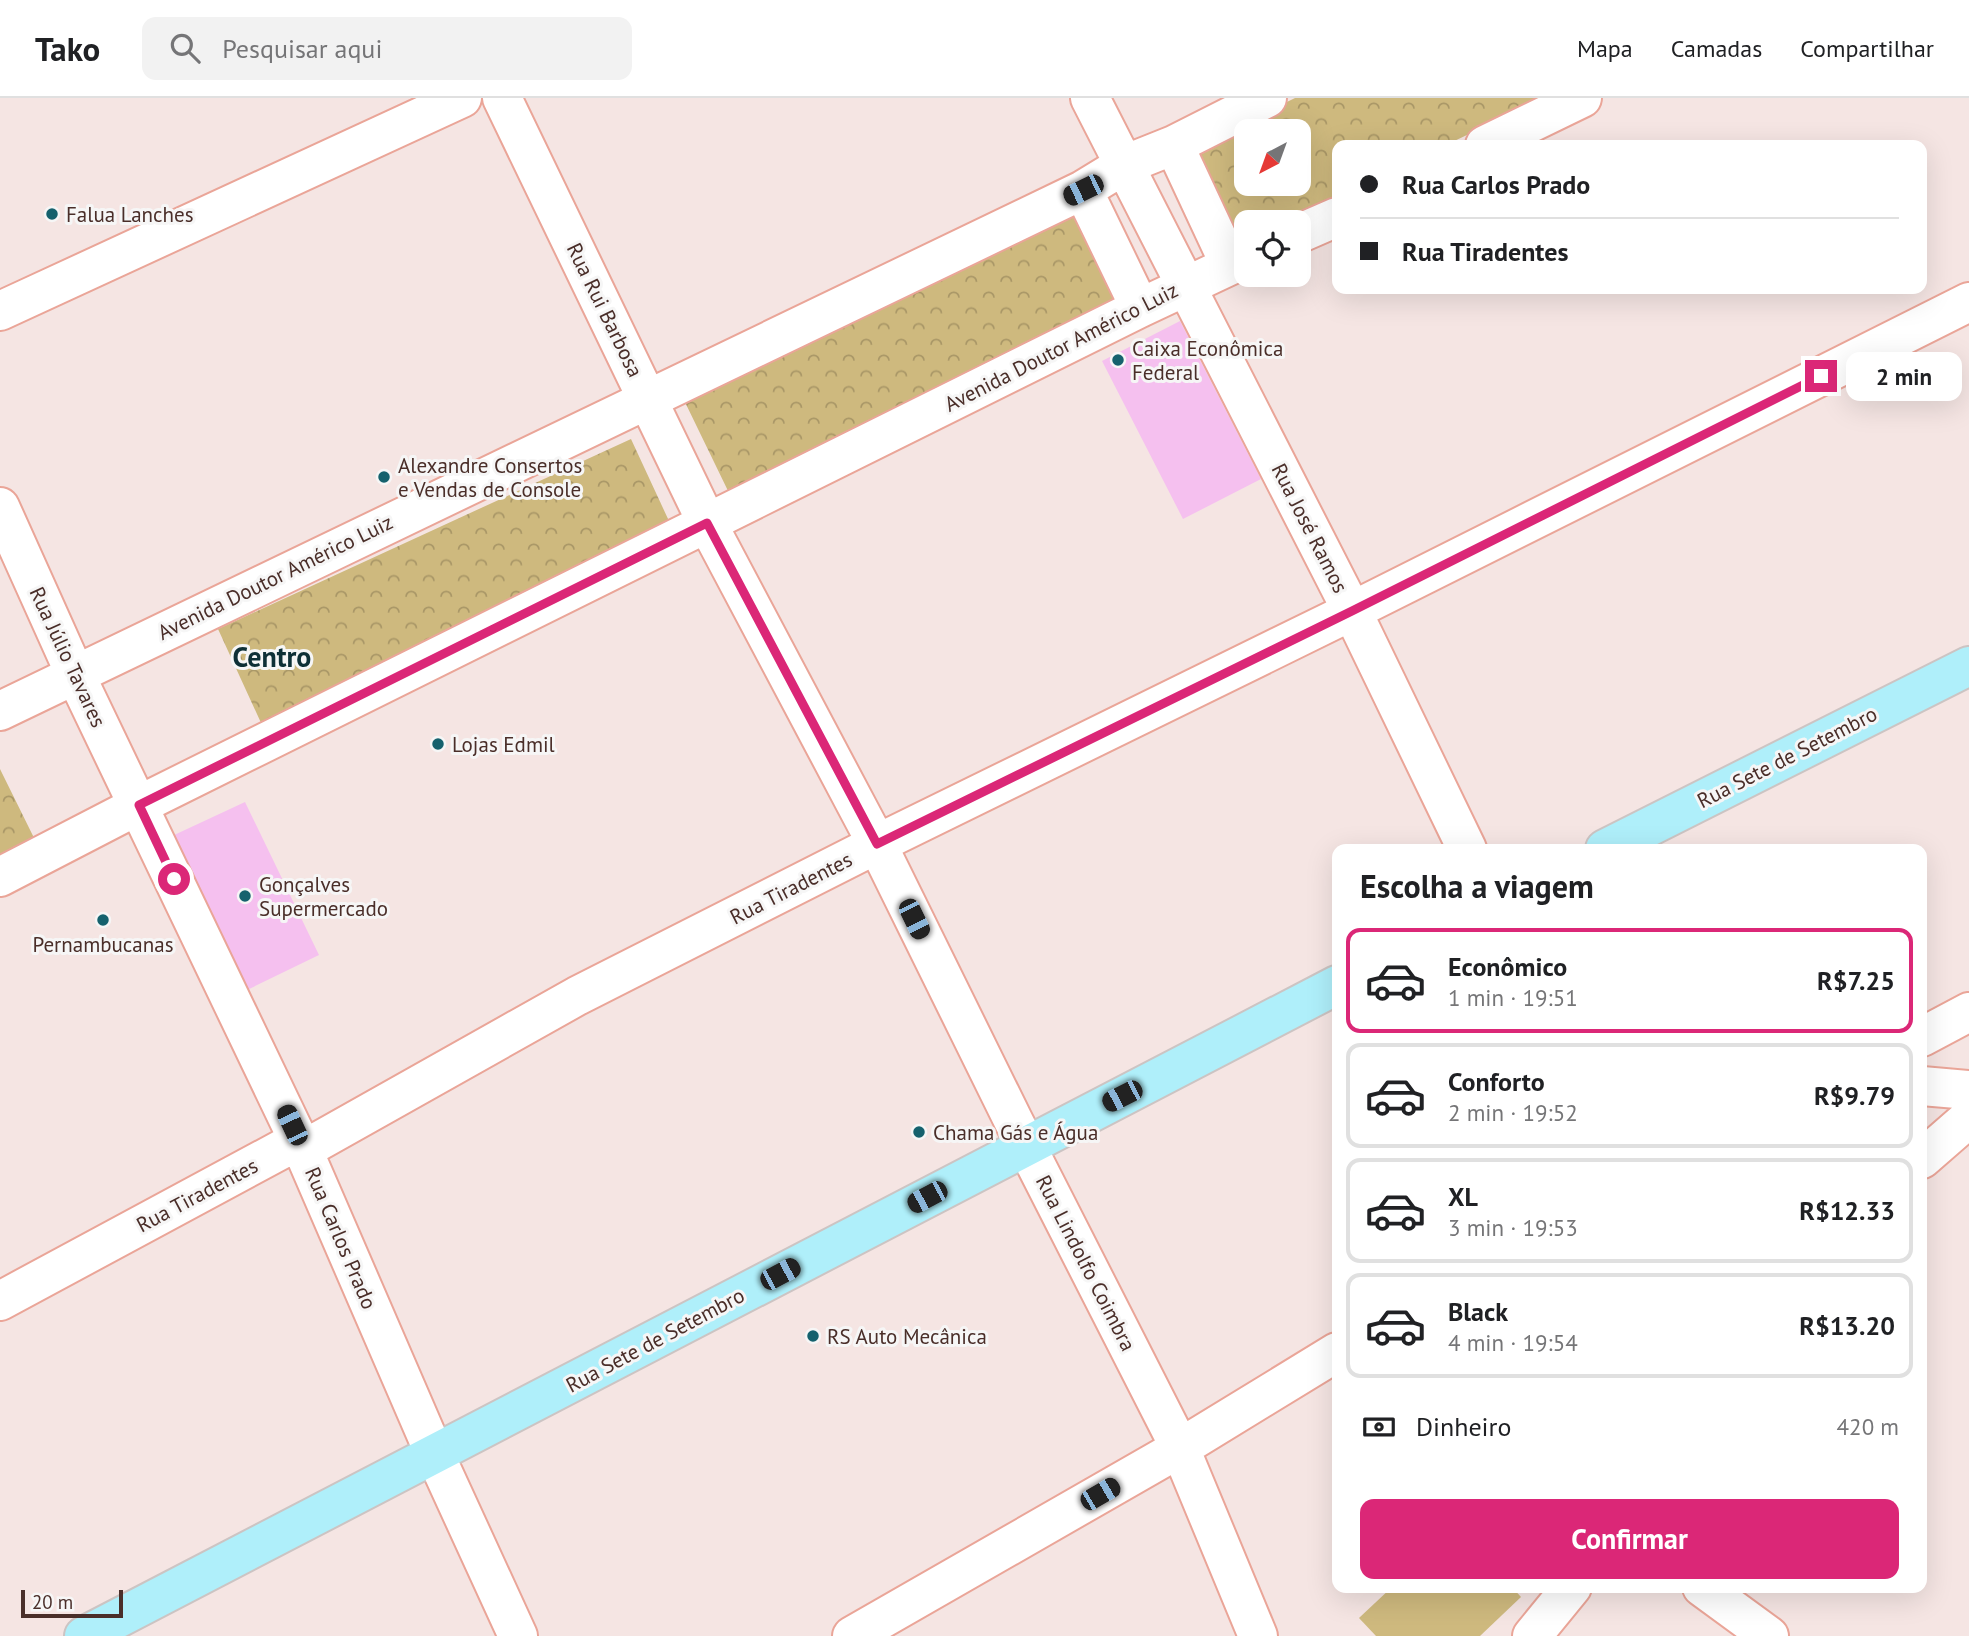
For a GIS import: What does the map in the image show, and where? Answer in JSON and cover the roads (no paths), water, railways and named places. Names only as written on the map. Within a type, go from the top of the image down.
[{"type":"main road","name":"Rua Sete de Setembro","points":[[1615,844],[1969,666]]},
{"type":"main road","name":"Rua Sete de Setembro","points":[[84,1636],[1332,988]]},
{"type":"street","points":[[0,311],[462,98]]},
{"type":"street","name":"Rua Rui Barbosa","points":[[502,98],[707,523]]},
{"type":"street","points":[[1090,98],[1124,165],[1174,145],[1267,98]]},
{"type":"street","points":[[1495,140],[1582,98]]},
{"type":"street","points":[[1174,145],[1234,254]]},
{"type":"street","name":"Avenida Doutor Américo Luiz","points":[[0,710],[1083,190],[1124,165],[1186,285],[139,805],[0,877]]},
{"type":"street","points":[[1083,190],[1140,308]]},
{"type":"street","points":[[1311,228],[1332,219]]},
{"type":"street","points":[[1186,285],[1234,263]]},
{"type":"street","name":"Rua José Ramos","points":[[1186,285],[1352,611],[1465,844]]},
{"type":"street","name":"Rua Tiradentes","points":[[0,1301],[286,1147],[303,1150],[577,996],[877,844],[1352,611],[1969,302]]},
{"type":"street","name":"Rua Júlio Tavares","points":[[0,508],[75,674],[139,805]]},
{"type":"street","name":"Rua Lindolfo Coimbra","points":[[707,523],[877,844],[1180,1448],[1258,1636]]},
{"type":"street","name":"Rua Carlos Prado","points":[[139,805],[303,1150],[435,1455],[518,1636]]},
{"type":"street","points":[[1927,1034],[1969,1012]]},
{"type":"street","points":[[1927,1086],[1969,1090]]},
{"type":"street","points":[[1927,1155],[1969,1118]]},
{"type":"street","points":[[852,1636],[1180,1448],[1332,1355]]},
{"type":"street","points":[[1532,1636],[1567,1593]]},
{"type":"street","points":[[1710,1593],[1769,1636]]},
{"type":"place","name":"Falua Lanches","points":[[52,214]]},
{"type":"place","name":"Caixa Econômica Federal","points":[[1118,360]]},
{"type":"place","name":"Alexandre Consertos e Vendas de Console","points":[[384,477]]},
{"type":"place","name":"Lojas Edmil","points":[[438,744]]},
{"type":"place","name":"Gonçalves Supermercado","points":[[245,896]]},
{"type":"place","name":"Pernambucanas","points":[[103,920]]},
{"type":"place","name":"Chama Gás e Água","points":[[919,1132]]},
{"type":"place","name":"RS Auto Mecânica","points":[[813,1336]]},
{"type":"district","name":"Centro","points":[[272,656]]}]
